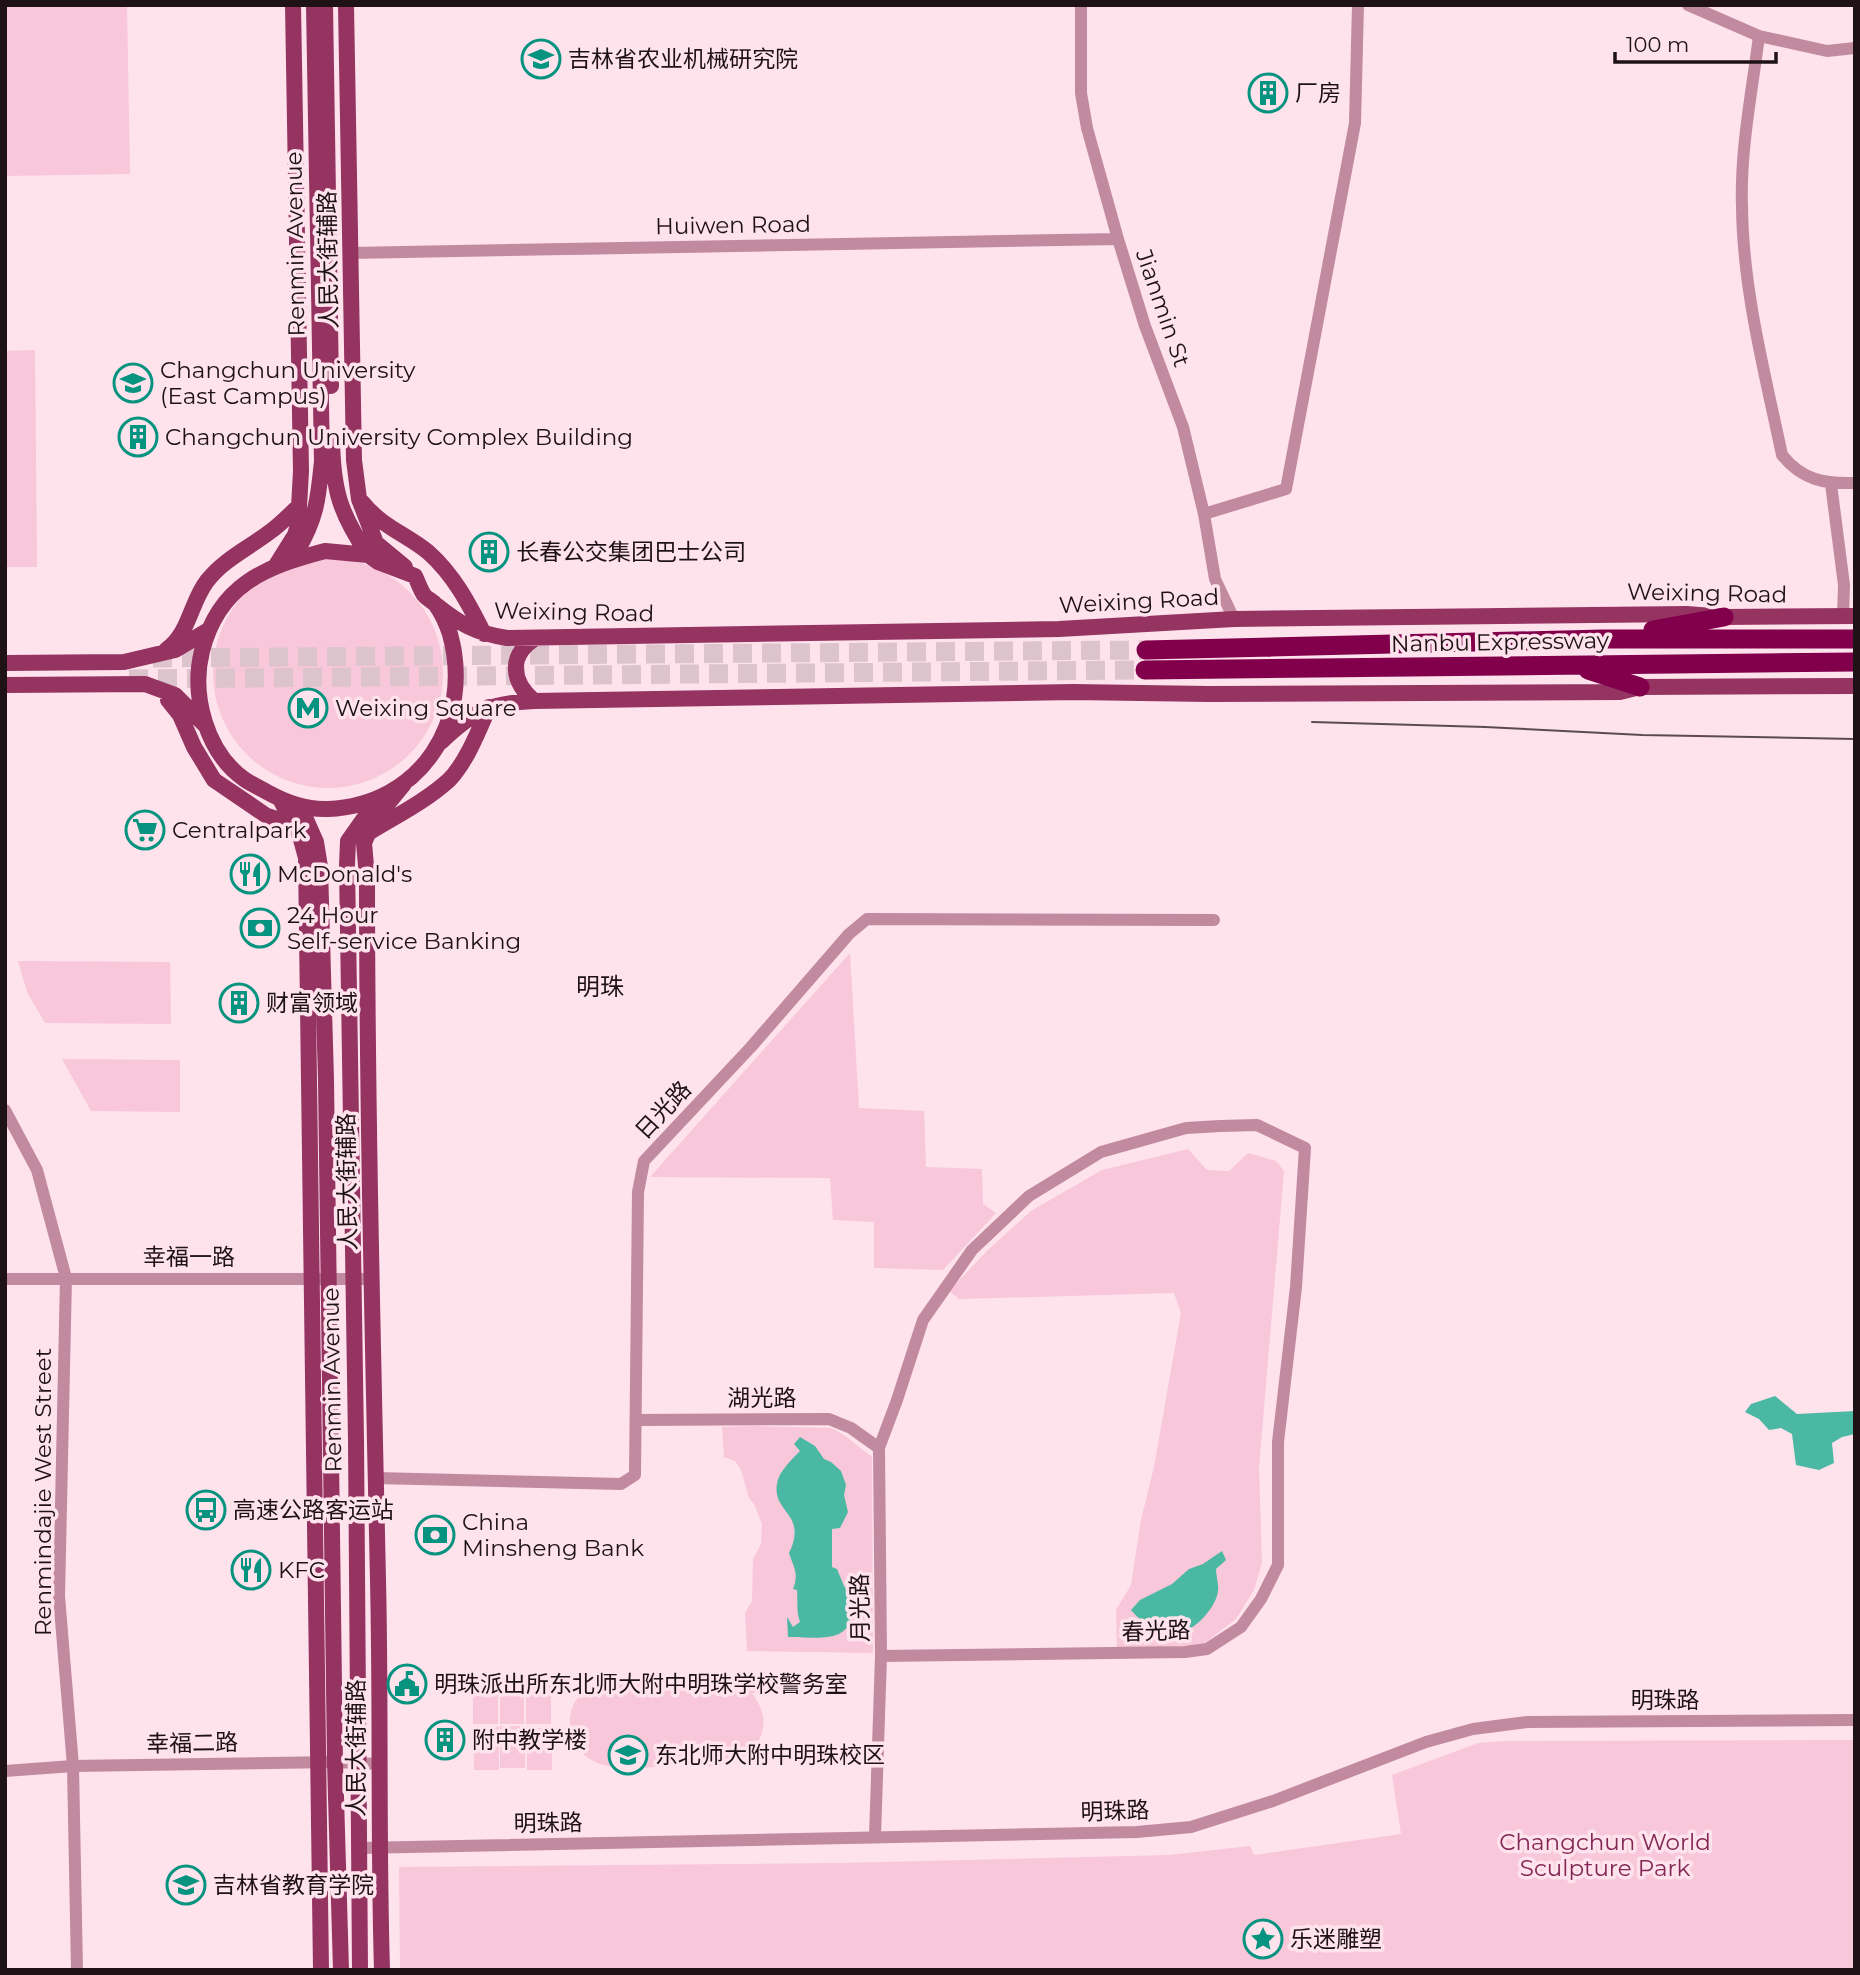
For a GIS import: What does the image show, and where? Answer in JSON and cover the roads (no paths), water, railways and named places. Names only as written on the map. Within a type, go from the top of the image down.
[{"type":"highway","points":[[1602,639],[1724,617]]},
{"type":"highway","name":"Nanbu Expressway","points":[[1146,650],[1602,639],[1855,639]]},
{"type":"highway","name":"Nanbu Expressway","points":[[1146,670],[1855,662]]},
{"type":"highway","points":[[1573,665],[1640,687]]},
{"type":"main road","points":[[273,569],[295,535],[298,525],[301,471],[293,5]]},
{"type":"main road","name":"Renmin Avenue","points":[[292,560],[312,525],[322,461],[314,5]]},
{"type":"main road","name":"Renmin Avenue","points":[[325,5],[332,461],[338,496],[347,523],[368,555]]},
{"type":"main road","name":"人民大街辅路","points":[[346,5],[354,460],[359,499],[376,543],[415,576],[425,596],[435,604]]},
{"type":"main road","points":[[359,499],[391,530],[428,552],[463,591],[484,634]]},
{"type":"main road","points":[[161,654],[173,645],[188,622],[206,582],[235,554],[271,531],[299,506]]},
{"type":"main road","points":[[206,727],[199,697],[198,666],[207,631],[219,610],[238,587],[292,560],[325,551],[368,555],[378,562],[415,576]]},
{"type":"main road","points":[[435,604],[449,631],[455,660],[455,702],[441,742]]},
{"type":"main road","name":"Weixing Road","points":[[435,604],[458,623],[484,634],[507,638],[1059,629],[1234,619],[1687,614],[1724,617],[1849,616]]},
{"type":"main road","points":[[5,663],[124,662],[175,650],[207,631]]},
{"type":"main road","points":[[534,701],[522,691],[518,682],[517,658],[522,649],[537,638]]},
{"type":"main road","points":[[5,685],[124,683],[159,687],[175,695],[206,727],[222,755],[243,779],[280,799],[300,806],[327,809],[377,800],[404,784]]},
{"type":"main road","points":[[368,833],[373,822],[404,784],[425,765],[441,742],[474,714],[506,703],[1073,692],[1620,692],[1640,687],[1855,686]]},
{"type":"main road","points":[[159,687],[180,715],[194,747],[214,780],[267,816],[293,824]]},
{"type":"main road","points":[[368,833],[411,808],[450,779],[472,744],[489,707]]},
{"type":"main road","name":"人民大街辅路","points":[[280,799],[300,836],[306,858],[321,1970]]},
{"type":"main road","name":"Renmin Avenue","points":[[360,1970],[348,841],[377,800]]},
{"type":"main road","name":"Renmin Avenue","points":[[300,806],[316,842],[320,867],[341,1970]]},
{"type":"main road","name":"人民大街辅路","points":[[368,833],[365,843],[382,1970]]},
{"type":"street","name":"Jianmin St","points":[[1081,5],[1081,93],[1085,117],[1145,326],[1183,427],[1205,514],[1215,579],[1234,619]]},
{"type":"street","points":[[1205,514],[1286,489],[1355,123],[1358,5]]},
{"type":"street","points":[[1688,5],[1759,36],[1827,51],[1855,48]]},
{"type":"street","points":[[1759,36],[1741,206],[1752,308],[1782,455],[1791,467],[1818,481],[1831,484],[1855,483]]},
{"type":"street","name":"Huiwen Road","points":[[350,253],[1118,239]]},
{"type":"street","points":[[1831,484],[1849,616]]},
{"type":"street","name":"日光路","points":[[376,1478],[621,1484],[635,1475],[638,1192],[644,1161],[751,1047],[849,934],[867,919],[1214,920]]},
{"type":"street","name":"Renmindajie West Street","points":[[5,1110],[37,1170],[66,1278],[59,1596],[73,1766],[77,1970]]},
{"type":"street","name":"春光路","points":[[879,1448],[923,1320],[972,1250],[1029,1196],[1101,1152],[1186,1128],[1257,1125],[1305,1148],[1296,1287],[1278,1442],[1278,1565],[1261,1599],[1241,1627],[1207,1649],[1185,1653],[881,1656]]},
{"type":"street","name":"幸福一路","points":[[5,1279],[372,1279]]},
{"type":"street","name":"湖光路","points":[[636,1420],[829,1419],[851,1428],[879,1448]]},
{"type":"street","name":"月光路","points":[[879,1448],[881,1656],[879,1767],[875,1792],[879,1837]]},
{"type":"street","name":"明珠路","points":[[359,1848],[1137,1832],[1191,1827],[1264,1805],[1426,1742],[1473,1729],[1527,1722],[1855,1720]]},
{"type":"street","name":"幸福二路","points":[[5,1771],[73,1766],[335,1762],[380,1764]]},
{"type":"tunnel","points":[[153,658],[1146,650]]},
{"type":"tunnel","points":[[129,679],[1145,670]]},
{"type":"tram line","points":[[1312,722],[1642,735],[1855,739]]},
{"type":"place","name":"吉林省农业机械研究院","points":[[541,59]]},
{"type":"place","name":"厂房","points":[[1268,93]]},
{"type":"place","name":"Changchun University (East Campus)","points":[[133,383]]},
{"type":"place","name":"Changchun University Complex Building","points":[[138,437]]},
{"type":"place","name":"长春公交集团巴士公司","points":[[489,552]]},
{"type":"place","name":"Weixing Square","points":[[308,708]]},
{"type":"place","name":"Centralpark","points":[[145,830]]},
{"type":"place","name":"McDonald's","points":[[250,874]]},
{"type":"place","name":"24 Hour Self-service Banking","points":[[260,928]]},
{"type":"place","name":"财富领域","points":[[239,1003]]},
{"type":"place","name":"高速公路客运站","points":[[206,1510]]},
{"type":"place","name":"China Minsheng Bank","points":[[435,1535]]},
{"type":"place","name":"KFC","points":[[251,1570]]},
{"type":"place","name":"明珠派出所东北师大附中明珠学校警务室","points":[[407,1684]]},
{"type":"place","name":"附中教学楼","points":[[445,1740]]},
{"type":"place","name":"东北师大附中明珠校区","points":[[628,1755]]},
{"type":"place","name":"吉林省教育学院","points":[[186,1885]]},
{"type":"place","name":"乐迷雕塑","points":[[1263,1939]]},
{"type":"district","name":"明珠","points":[[600,987]]},
{"type":"park label","name":"Changchun World Sculpture Park","points":[[1605,1855]]}]
